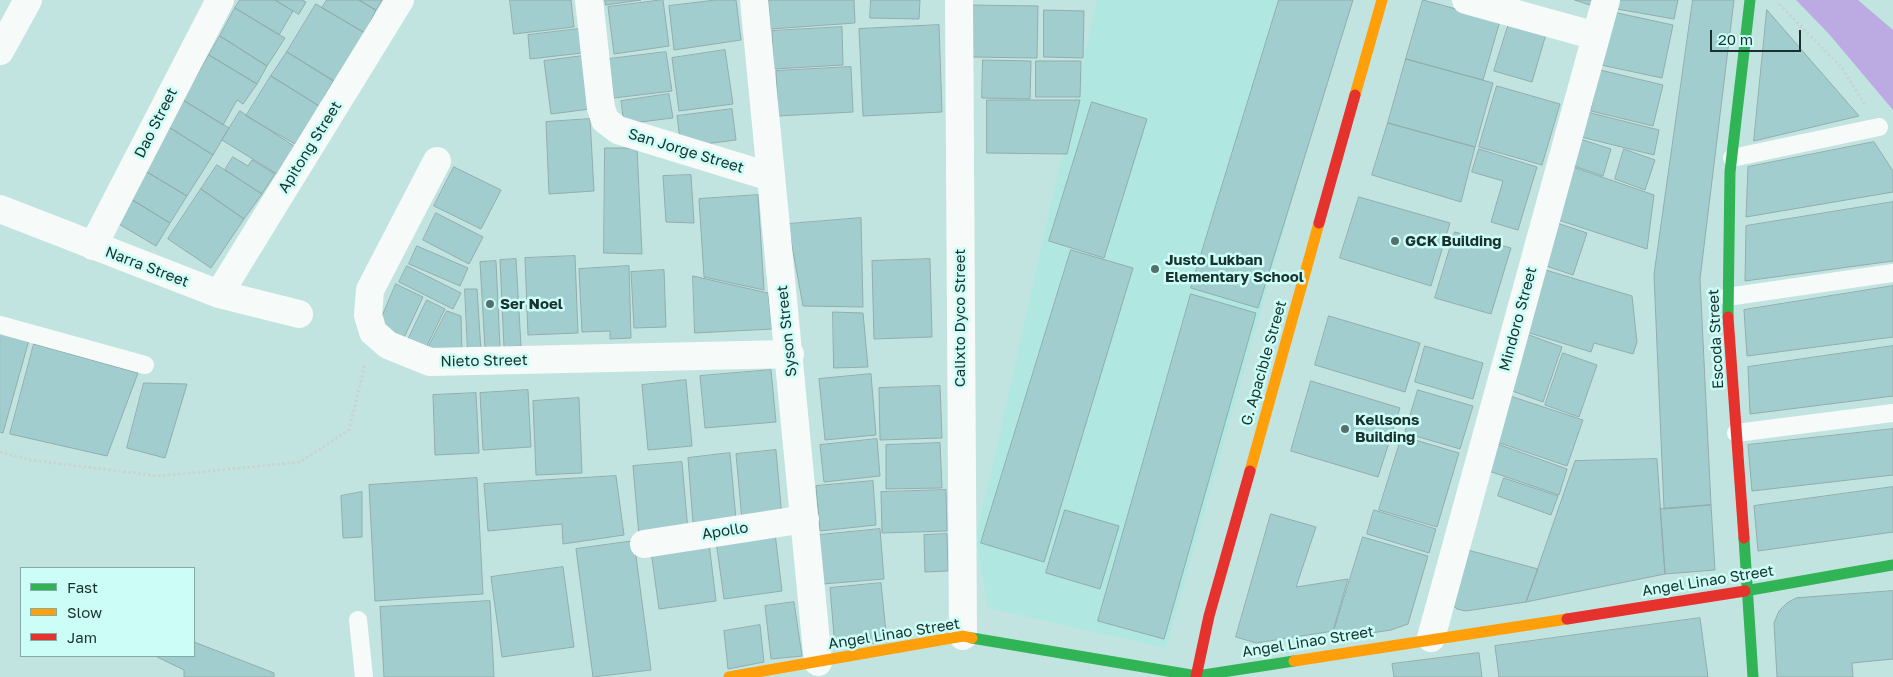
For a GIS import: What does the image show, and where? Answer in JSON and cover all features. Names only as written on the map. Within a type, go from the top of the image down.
[{"type":"street","points":[[0,51],[28,0]]},
{"type":"street","name":"Dao Street","points":[[93,246],[220,0]]},
{"type":"street","name":"Apitong Street","points":[[219,294],[400,0]]},
{"type":"street","name":"San Jorge Street","points":[[589,0],[601,108],[605,120],[618,130],[771,177]]},
{"type":"street","name":"Syson Street","points":[[754,0],[790,354],[818,662]]},
{"type":"street","name":"Calixto Dyco Street","points":[[959,0],[964,636]]},
{"type":"street","name":"G. Apacible Street","points":[[1196,676],[1209,616],[1382,0]]},
{"type":"street","points":[[1466,0],[1596,36]]},
{"type":"street","name":"Mindoro Street","points":[[1431,638],[1606,0]]},
{"type":"street","name":"Escoda Street","points":[[1750,0],[1732,158],[1728,297],[1753,677]]},
{"type":"street","points":[[373,332],[368,315],[370,290],[437,161]]},
{"type":"street","name":"Narra Street","points":[[0,209],[219,294],[299,314]]},
{"type":"street","name":"Nieto Street","points":[[373,332],[388,344],[430,362],[790,354]]},
{"type":"street","name":"Apollo","points":[[644,544],[805,519]]},
{"type":"street","name":"Angel Linao Street","points":[[729,677],[964,636],[1196,676],[1431,638],[1747,591],[1893,565]]},
{"type":"lane","points":[[1732,158],[1879,127]]},
{"type":"lane","points":[[1728,297],[1893,273]]},
{"type":"lane","points":[[0,325],[145,365]]},
{"type":"lane","points":[[1736,433],[1893,413]]},
{"type":"lane","points":[[358,620],[364,677]]},
{"type":"path","points":[[1775,0],[1842,68],[1879,127]]},
{"type":"path","points":[[0,452],[30,460],[160,476],[300,462],[349,430],[373,332]]},
{"type":"shaded area","name":"Justo Lukban Elementary School","points":[[1097,0],[1349,0],[1166,648],[988,608],[976,538]]},
{"type":"shaded area","points":[[1796,0],[1858,0],[1893,30],[1893,110],[1829,34]]},
{"type":"building","points":[[240,0],[275,0],[293,11],[279,35],[235,8]]},
{"type":"building","points":[[275,0],[302,0],[306,2],[299,14]]},
{"type":"building","points":[[327,0],[359,0],[376,10],[365,33],[322,8]]},
{"type":"building","points":[[359,0],[382,0],[376,10]]},
{"type":"building","points":[[510,0],[571,0],[574,27],[514,34]]},
{"type":"building","points":[[605,0],[641,0],[606,5]]},
{"type":"building","points":[[663,0],[669,46],[614,54],[608,7]]},
{"type":"building","points":[[716,0],[736,0],[741,40],[674,50],[669,6]]},
{"type":"building","points":[[769,0],[854,0],[855,23],[771,29]]},
{"type":"building","points":[[871,0],[920,0],[919,19],[870,18]]},
{"type":"building","points":[[1279,0],[1353,0],[1258,308],[1191,288]]},
{"type":"building","points":[[1423,0],[1500,21],[1483,80],[1406,59]]},
{"type":"building","points":[[1575,0],[1592,0],[1591,5]]},
{"type":"building","points":[[1619,0],[1678,0],[1674,19],[1617,9]]},
{"type":"building","points":[[1693,0],[1734,0],[1700,279],[1711,505],[1664,509],[1654,275]]},
{"type":"building","points":[[316,4],[365,33],[336,82],[287,52]]},
{"type":"building","points":[[970,5],[1038,6],[1037,58],[969,57]]},
{"type":"building","points":[[235,8],[285,38],[267,66],[220,36]]},
{"type":"building","points":[[1044,10],[1084,11],[1083,58],[1044,57]]},
{"type":"building","points":[[1767,10],[1859,116],[1754,141]]},
{"type":"building","points":[[1613,12],[1673,25],[1662,78],[1601,65]]},
{"type":"building","points":[[1509,23],[1546,34],[1532,82],[1494,71]]},
{"type":"building","points":[[939,25],[942,112],[863,116],[859,29]]},
{"type":"building","points":[[842,27],[843,65],[774,69],[772,31]]},
{"type":"building","points":[[579,29],[582,53],[530,59],[528,35]]},
{"type":"building","points":[[220,36],[267,66],[257,84],[209,55]]},
{"type":"building","points":[[725,50],[733,104],[679,111],[672,58]]},
{"type":"building","points":[[287,52],[333,81],[319,106],[271,76]]},
{"type":"building","points":[[666,52],[672,91],[614,98],[609,59]]},
{"type":"building","points":[[209,55],[257,84],[243,104],[237,100],[223,125],[183,100]]},
{"type":"building","points":[[583,56],[590,109],[551,114],[544,61]]},
{"type":"building","points":[[1406,59],[1493,83],[1475,147],[1388,123]]},
{"type":"building","points":[[983,60],[1031,61],[1030,99],[982,98]]},
{"type":"building","points":[[1036,61],[1081,61],[1080,97],[1036,97]]},
{"type":"building","points":[[851,67],[853,112],[778,116],[776,71]]},
{"type":"building","points":[[1600,70],[1663,85],[1653,126],[1591,111]]},
{"type":"building","points":[[271,76],[319,106],[295,144],[246,116]]},
{"type":"building","points":[[1497,86],[1560,104],[1542,165],[1479,147]]},
{"type":"building","points":[[669,94],[673,118],[624,124],[621,101]]},
{"type":"building","points":[[183,100],[229,128],[213,155],[167,126]]},
{"type":"building","points":[[987,100],[1080,100],[1067,154],[987,153]]},
{"type":"building","points":[[1092,102],[1147,119],[1104,258],[1049,241]]},
{"type":"building","points":[[732,109],[736,140],[681,147],[677,116]]},
{"type":"building","points":[[240,111],[297,148],[280,176],[222,140]]},
{"type":"building","points":[[1587,112],[1659,130],[1654,155],[1581,137]]},
{"type":"building","points":[[590,119],[594,191],[549,194],[546,122]]},
{"type":"building","points":[[1388,123],[1475,147],[1461,202],[1372,175]]},
{"type":"building","points":[[167,126],[213,155],[187,196],[142,169]]},
{"type":"building","points":[[1580,139],[1611,149],[1603,176],[1571,165]]},
{"type":"building","points":[[1874,142],[1893,171],[1893,192],[1746,217],[1748,167]]},
{"type":"building","points":[[605,148],[637,148],[642,254],[604,253]]},
{"type":"building","points":[[1479,149],[1537,167],[1518,230],[1491,222],[1503,181],[1472,172]]},
{"type":"building","points":[[1624,149],[1655,160],[1645,190],[1615,179]]},
{"type":"building","points":[[233,157],[248,166],[252,160],[275,174],[262,194],[225,170]]},
{"type":"building","points":[[217,165],[262,194],[244,219],[201,189]]},
{"type":"building","points":[[454,167],[501,190],[481,229],[434,206]]},
{"type":"building","points":[[1573,167],[1654,195],[1647,249],[1555,219]]},
{"type":"building","points":[[142,169],[187,196],[170,223],[126,196]]},
{"type":"building","points":[[691,175],[694,223],[666,222],[663,176]]},
{"type":"building","points":[[201,189],[244,219],[211,268],[168,239]]},
{"type":"building","points":[[758,195],[764,290],[704,277],[699,199]]},
{"type":"building","points":[[126,196],[170,223],[156,246],[112,220]]},
{"type":"building","name":"GCK Building","points":[[1359,197],[1450,223],[1431,286],[1340,258]]},
{"type":"building","points":[[1893,202],[1893,261],[1745,281],[1746,226]]},
{"type":"building","points":[[436,213],[483,237],[469,264],[423,240]]},
{"type":"building","points":[[861,218],[863,307],[803,306],[788,224]]},
{"type":"building","points":[[1551,221],[1587,233],[1573,275],[1537,263]]},
{"type":"building","points":[[1455,232],[1511,248],[1491,314],[1435,298]]},
{"type":"building","points":[[417,246],[468,268],[460,286],[409,264]]},
{"type":"building","points":[[1071,250],[1133,268],[1044,562],[981,543]]},
{"type":"building","points":[[575,256],[578,333],[528,335],[525,258]]},
{"type":"building","points":[[516,259],[521,346],[504,347],[500,260]]},
{"type":"building","points":[[930,259],[932,337],[874,339],[872,261]]},
{"type":"building","name":"Ser Noel","points":[[496,261],[500,347],[485,348],[480,262]]},
{"type":"building","points":[[407,266],[461,293],[453,309],[399,282]]},
{"type":"building","points":[[629,266],[631,338],[610,339],[610,331],[582,332],[579,269]]},
{"type":"building","points":[[1539,268],[1632,296],[1637,342],[1633,354],[1594,343],[1591,352],[1520,330]]},
{"type":"building","points":[[664,270],[666,327],[634,328],[631,272]]},
{"type":"building","points":[[693,276],[768,293],[772,329],[695,333]]},
{"type":"building","points":[[396,284],[423,297],[401,344],[385,336],[381,319]]},
{"type":"building","points":[[1893,286],[1893,337],[1747,356],[1744,310]]},
{"type":"building","points":[[465,289],[477,289],[481,351],[468,352]]},
{"type":"building","points":[[1191,294],[1256,313],[1164,639],[1098,621]]},
{"type":"building","points":[[427,300],[445,309],[423,354],[405,346]]},
{"type":"building","points":[[447,311],[461,316],[462,352],[425,354]]},
{"type":"building","points":[[833,312],[863,313],[868,367],[834,368]]},
{"type":"building","points":[[1329,316],[1420,343],[1405,392],[1315,365]]},
{"type":"building","points":[[0,331],[29,340],[3,433],[0,432]]},
{"type":"building","points":[[1521,332],[1562,347],[1543,402],[1501,387]]},
{"type":"building","points":[[34,344],[138,373],[107,456],[10,434]]},
{"type":"building","points":[[1425,346],[1483,363],[1473,399],[1415,382]]},
{"type":"building","points":[[1893,346],[1893,396],[1750,414],[1748,367]]},
{"type":"building","points":[[1563,353],[1597,365],[1579,417],[1545,405]]},
{"type":"building","points":[[771,370],[776,422],[705,428],[700,376]]},
{"type":"building","points":[[871,374],[876,435],[825,440],[819,379]]},
{"type":"building","points":[[686,380],[692,446],[648,450],[642,385]]},
{"type":"building","name":"Kellsons Building","points":[[1311,381],[1400,408],[1378,477],[1291,451]]},
{"type":"building","points":[[144,383],[187,384],[165,458],[127,448]]},
{"type":"building","points":[[940,386],[942,438],[880,440],[879,388]]},
{"type":"building","points":[[528,390],[531,447],[483,450],[480,393]]},
{"type":"building","points":[[1418,390],[1473,406],[1460,449],[1405,433]]},
{"type":"building","points":[[476,393],[479,453],[435,455],[433,395]]},
{"type":"building","points":[[1507,395],[1583,420],[1567,466],[1491,440]]},
{"type":"building","points":[[579,398],[582,473],[536,475],[533,401]]},
{"type":"building","points":[[1893,429],[1893,475],[1752,491],[1748,445]]},
{"type":"building","points":[[1402,436],[1459,453],[1437,527],[1379,510]]},
{"type":"building","points":[[877,439],[880,476],[824,482],[820,445]]},
{"type":"building","points":[[1492,442],[1567,469],[1559,495],[1483,469]]},
{"type":"building","points":[[940,443],[942,488],[886,489],[886,445]]},
{"type":"building","points":[[776,450],[782,517],[742,520],[736,454]]},
{"type":"building","points":[[730,453],[736,519],[693,523],[688,458]]},
{"type":"building","points":[[1657,459],[1665,574],[1526,602],[1575,461]]},
{"type":"building","points":[[682,462],[688,531],[639,536],[633,466]]},
{"type":"building","points":[[616,476],[624,535],[563,544],[562,524],[488,531],[484,484]]},
{"type":"building","points":[[477,478],[483,594],[375,601],[369,485]]},
{"type":"building","points":[[1504,478],[1558,496],[1551,515],[1498,496]]},
{"type":"building","points":[[873,481],[876,525],[820,531],[816,486]]},
{"type":"building","points":[[1893,487],[1893,532],[1758,551],[1754,506]]},
{"type":"building","points":[[946,490],[947,531],[882,533],[881,492]]},
{"type":"building","points":[[362,492],[362,537],[343,538],[341,496]]},
{"type":"building","points":[[1711,505],[1715,570],[1665,574],[1660,509]]},
{"type":"building","points":[[1065,510],[1119,526],[1100,589],[1046,573]]},
{"type":"building","points":[[1374,510],[1436,529],[1429,553],[1367,534]]},
{"type":"building","points":[[1271,514],[1316,527],[1296,587],[1348,579],[1333,631],[1256,643],[1236,637]]},
{"type":"building","points":[[880,529],[884,579],[823,584],[819,535]]},
{"type":"building","points":[[775,533],[782,591],[724,599],[716,541]]},
{"type":"building","points":[[947,534],[948,571],[925,572],[924,535]]},
{"type":"building","points":[[1363,537],[1428,556],[1408,624],[1391,630],[1352,636],[1334,631]]},
{"type":"building","points":[[634,541],[651,670],[593,677],[576,549]]},
{"type":"building","points":[[709,543],[716,601],[659,609],[651,551]]},
{"type":"building","points":[[1464,549],[1538,569],[1526,602],[1466,611],[1457,609],[1450,603]]},
{"type":"building","points":[[563,567],[574,647],[502,657],[491,577]]},
{"type":"building","points":[[881,583],[887,642],[835,647],[830,588]]},
{"type":"building","points":[[1893,591],[1893,659],[1852,663],[1853,677],[1777,677],[1774,623],[1779,611],[1787,603],[1796,598]]},
{"type":"building","points":[[490,601],[494,677],[384,677],[380,607]]},
{"type":"building","points":[[794,602],[802,656],[771,659],[765,606]]},
{"type":"building","points":[[1700,618],[1708,677],[1499,677],[1495,646]]},
{"type":"building","points":[[760,625],[764,662],[728,669],[724,631]]},
{"type":"building","points":[[195,642],[274,673],[274,677],[184,677],[184,670],[157,657],[195,657]]},
{"type":"building","points":[[1479,653],[1482,677],[1394,677],[1392,664]]},
{"type":"traffic: fast","points":[[1728,317],[1730,172],[1750,0]]},
{"type":"traffic: fast","points":[[1744,538],[1753,677]]},
{"type":"traffic: fast","points":[[1745,591],[1893,565]]},
{"type":"traffic: fast","points":[[972,638],[1197,676],[1294,661]]},
{"type":"traffic: slow","points":[[1355,95],[1382,0]]},
{"type":"traffic: slow","points":[[1250,471],[1319,223]]},
{"type":"traffic: slow","points":[[1294,661],[1567,619]]},
{"type":"traffic: slow","points":[[729,677],[963,636],[972,638]]},
{"type":"traffic: jam","points":[[1319,223],[1355,95]]},
{"type":"traffic: jam","points":[[1728,317],[1744,538]]},
{"type":"traffic: jam","points":[[1196,677],[1209,616],[1250,471]]},
{"type":"traffic: jam","points":[[1567,619],[1745,591]]},
{"type":"place","name":"GCK Building","points":[[1395,241]]},
{"type":"place","name":"Justo Lukban Elementary School","points":[[1155,269]]},
{"type":"place","name":"Ser Noel","points":[[490,304]]},
{"type":"place","name":"Kellsons Building","points":[[1345,429]]}]
